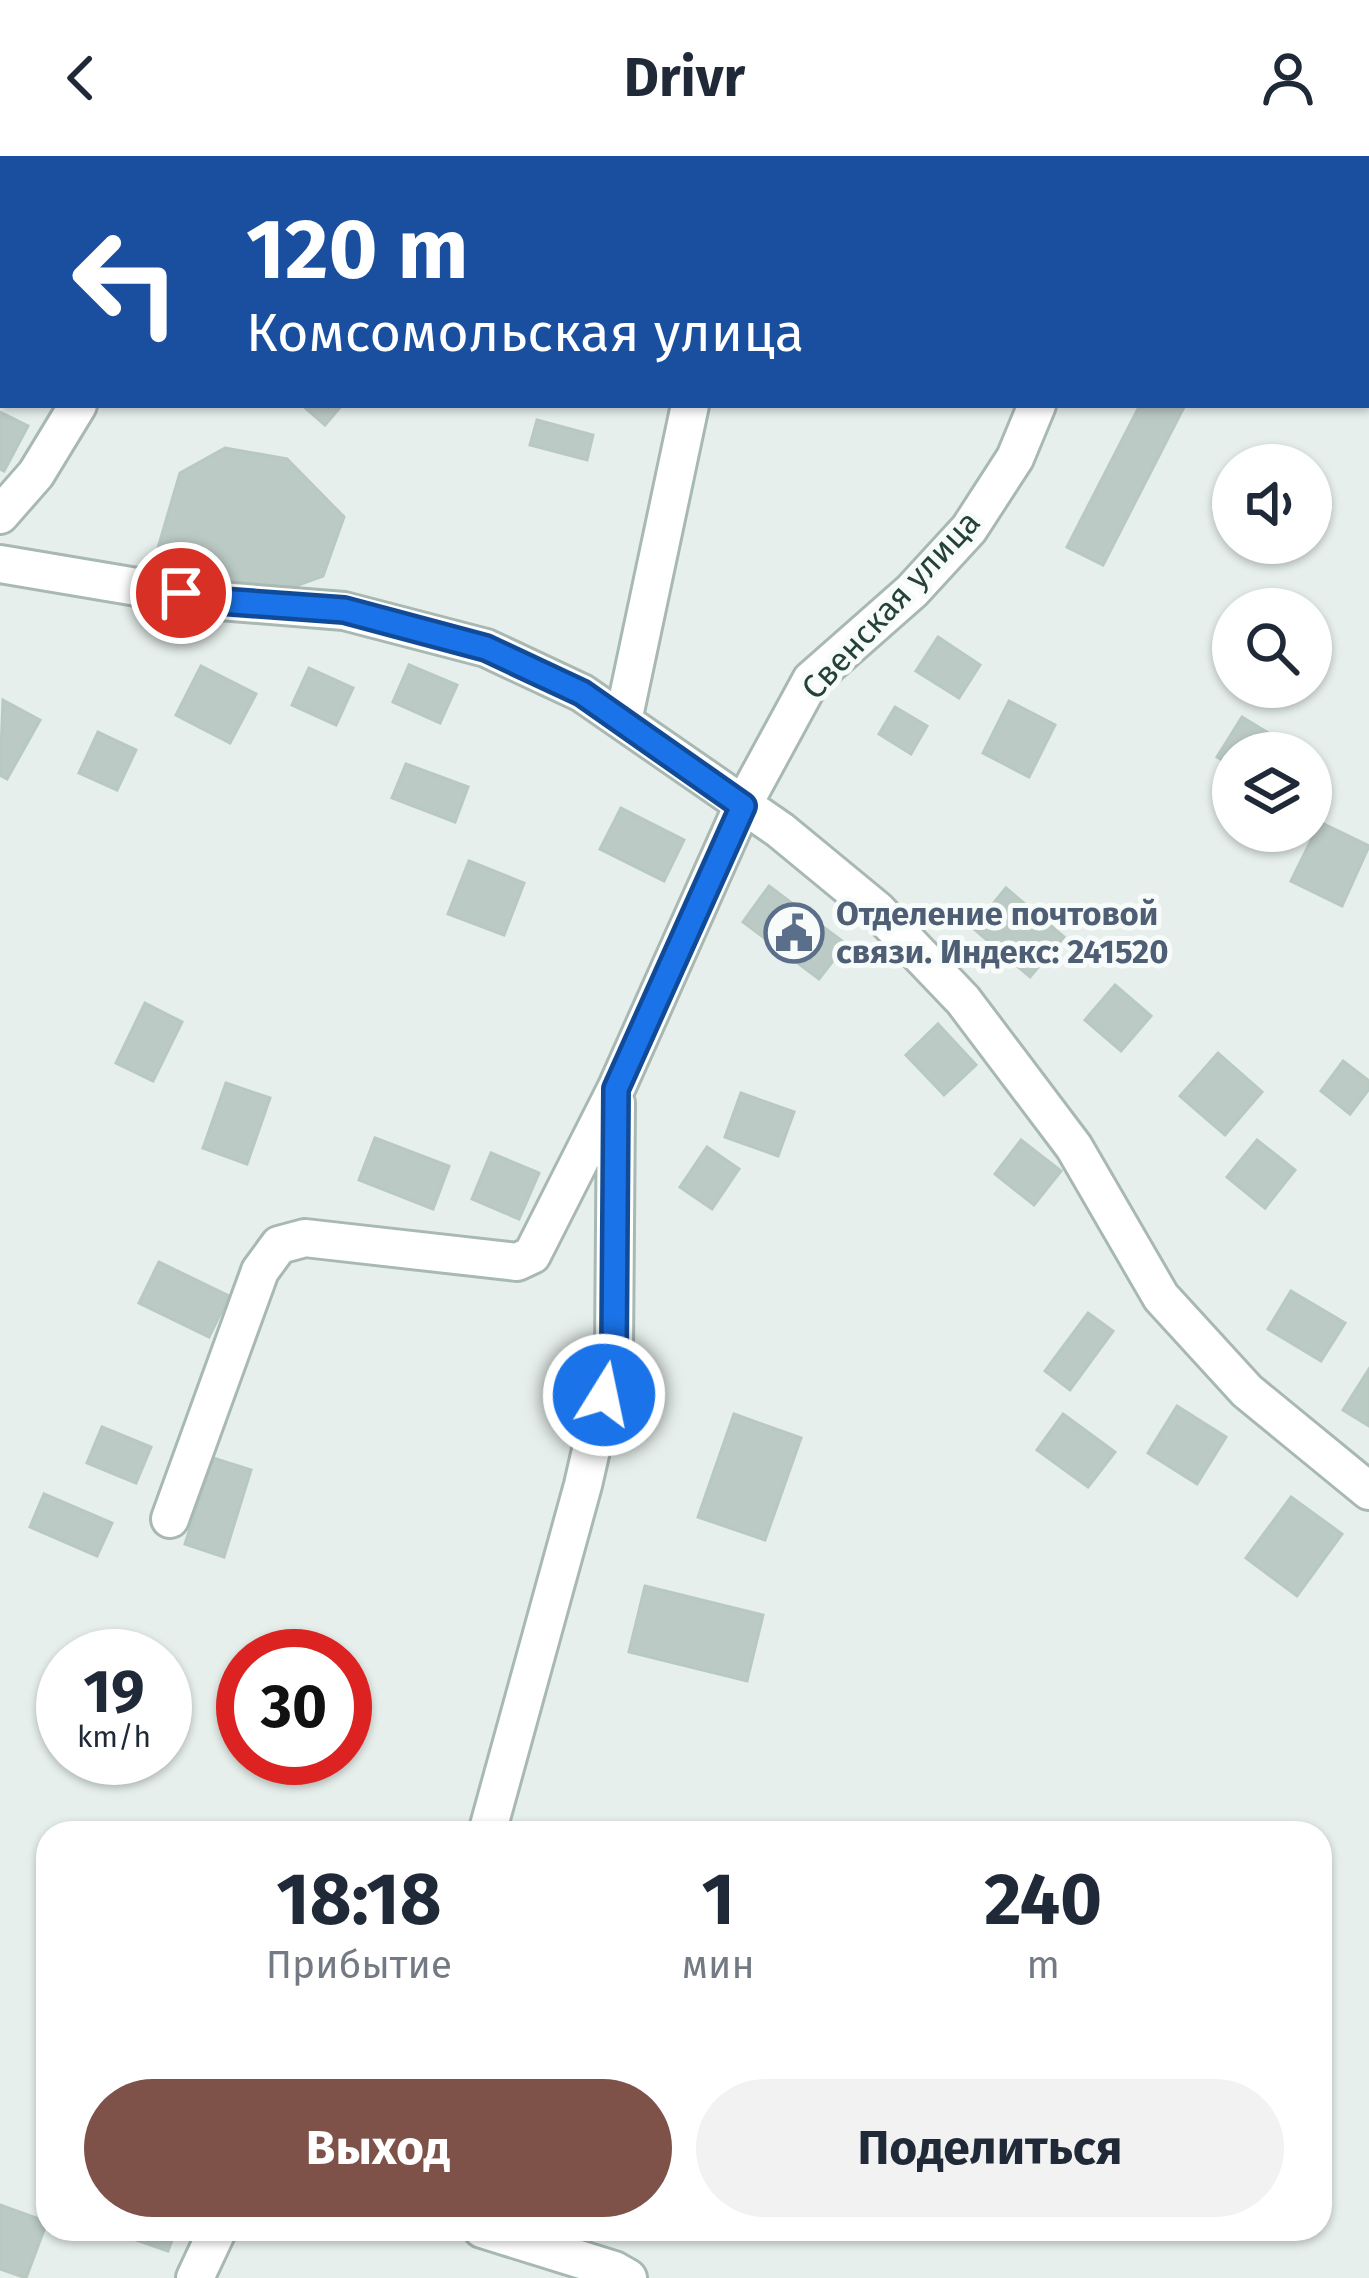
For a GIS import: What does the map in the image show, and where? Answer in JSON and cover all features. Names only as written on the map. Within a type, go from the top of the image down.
[{"type":"street","points":[[0,515],[36,474],[76,408]]},
{"type":"street","points":[[623,721],[689,408]]},
{"type":"street","name":"Свенская улица","points":[[170,1519],[260,1271],[279,1245],[305,1238],[518,1262],[532,1255],[616,1089],[743,806],[811,680],[912,591],[969,529],[1015,458],[1036,408]]},
{"type":"street","points":[[0,564],[220,601],[344,610],[486,648],[582,693],[780,830],[877,910],[963,1000],[1074,1147],[1161,1297],[1247,1391],[1369,1491]]},
{"type":"street","points":[[490,1821],[584,1485],[614,1350],[616,1089]]},
{"type":"street","points":[[195,2278],[212,2241]]},
{"type":"street","points":[[521,2241],[628,2278]]},
{"type":"building","points":[[305,408],[339,408],[325,425]]},
{"type":"building","points":[[1138,408],[1183,408],[1103,565],[1067,547]]},
{"type":"building","points":[[0,412],[28,426],[4,471],[0,469]]},
{"type":"building","points":[[537,420],[593,435],[587,460],[530,445]]},
{"type":"building","points":[[225,448],[287,459],[344,517],[323,576],[290,588],[229,587],[155,558],[180,473]]},
{"type":"building","points":[[938,637],[980,665],[959,698],[916,671]]},
{"type":"building","points":[[409,665],[457,685],[440,723],[393,702]]},
{"type":"building","points":[[201,666],[256,694],[230,743],[176,715]]},
{"type":"building","points":[[309,668],[353,688],[336,725],[292,705]]},
{"type":"building","points":[[3,700],[40,720],[7,779],[0,775]]},
{"type":"building","points":[[1009,701],[1055,725],[1029,777],[983,753]]},
{"type":"building","points":[[895,707],[927,726],[911,754],[879,734]]},
{"type":"building","points":[[1242,717],[1267,732],[1233,732]]},
{"type":"building","points":[[98,732],[136,750],[117,790],[79,773]]},
{"type":"building","points":[[406,764],[468,787],[455,822],[392,798]]},
{"type":"building","points":[[621,808],[684,840],[664,881],[600,849]]},
{"type":"building","points":[[1332,828],[1369,846],[1342,906],[1291,881],[1305,852],[1332,852]]},
{"type":"building","points":[[469,861],[524,883],[504,935],[448,914]]},
{"type":"building","name":"Отделение почтовой связи. Индекс: 241520","points":[[769,886],[846,944],[819,979],[743,922]]},
{"type":"building","points":[[1006,888],[1064,937],[1030,977],[973,928]]},
{"type":"building","points":[[1115,985],[1151,1016],[1121,1051],[1085,1020]]},
{"type":"building","points":[[145,1003],[182,1022],[153,1081],[116,1063]]},
{"type":"building","points":[[938,1024],[976,1065],[944,1095],[906,1055]]},
{"type":"building","points":[[1218,1053],[1262,1092],[1225,1135],[1180,1096]]},
{"type":"building","points":[[1343,1061],[1369,1081],[1369,1089],[1350,1114],[1321,1091]]},
{"type":"building","points":[[226,1083],[270,1098],[247,1164],[203,1148]]},
{"type":"building","points":[[741,1093],[794,1112],[778,1156],[725,1137]]},
{"type":"building","points":[[375,1138],[449,1166],[433,1209],[359,1180]]},
{"type":"building","points":[[1021,1140],[1061,1171],[1034,1205],[995,1174]]},
{"type":"building","points":[[1257,1140],[1295,1170],[1265,1208],[1227,1177]]},
{"type":"building","points":[[707,1147],[739,1169],[712,1209],[680,1187]]},
{"type":"building","points":[[491,1153],[539,1173],[519,1219],[472,1199]]},
{"type":"building","points":[[159,1262],[229,1296],[209,1337],[139,1303]]},
{"type":"building","points":[[1291,1291],[1345,1323],[1321,1361],[1268,1329]]},
{"type":"building","points":[[1088,1313],[1113,1331],[1070,1390],[1045,1371]]},
{"type":"building","points":[[1369,1369],[1369,1426],[1343,1410]]},
{"type":"building","points":[[1177,1406],[1226,1437],[1197,1484],[1148,1453]]},
{"type":"building","points":[[734,1414],[801,1438],[765,1540],[698,1517]]},
{"type":"building","points":[[1063,1414],[1115,1452],[1088,1487],[1037,1450]]},
{"type":"building","points":[[102,1427],[151,1447],[136,1483],[87,1463]]},
{"type":"building","points":[[213,1458],[251,1470],[224,1557],[185,1544]]},
{"type":"building","points":[[44,1494],[112,1523],[97,1556],[30,1527]]},
{"type":"building","points":[[1291,1497],[1342,1534],[1297,1596],[1246,1558]]},
{"type":"building","points":[[645,1586],[763,1615],[747,1681],[629,1652]]},
{"type":"building","points":[[0,2205],[36,2218],[36,2241],[40,2241],[26,2278],[0,2269]]},
{"type":"building","points":[[139,2241],[172,2241],[168,2251]]},
{"type":"place","name":"Отделение почтовой связи. Индекс: 241520","points":[[794,933]]},
{"type":"route","points":[[181,593],[220,601],[344,610],[486,648],[582,693],[743,806],[616,1089],[614,1350],[604,1395]]}]
